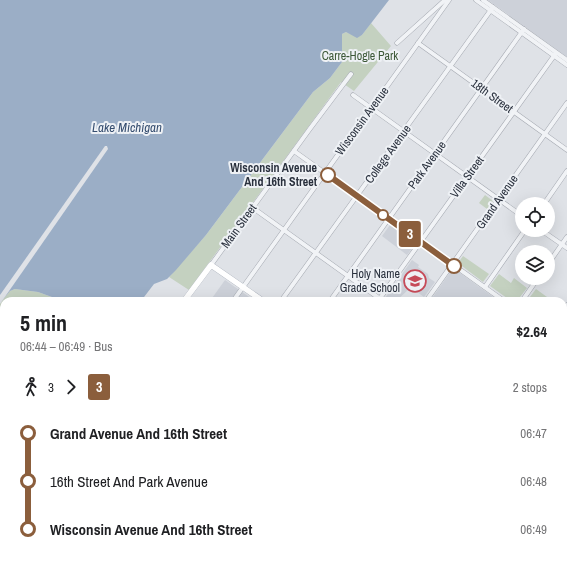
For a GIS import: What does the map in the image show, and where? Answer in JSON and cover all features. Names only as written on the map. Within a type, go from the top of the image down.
[{"type":"main road","points":[[211,265],[257,297]]},
{"type":"main road","name":"Main Street","points":[[187,297],[211,265]]},
{"type":"street","points":[[397,42],[445,0]]},
{"type":"street","name":"Wisconsin Avenue","points":[[236,297],[449,0]]},
{"type":"street","points":[[476,0],[492,9],[523,31],[555,54],[567,65]]},
{"type":"street","points":[[483,0],[492,9]]},
{"type":"street","name":"College Avenue","points":[[284,297],[492,9]]},
{"type":"street","points":[[433,11],[439,14]]},
{"type":"street","name":"Park Avenue","points":[[333,297],[523,31]]},
{"type":"street","name":"18th Street","points":[[418,43],[567,150]]},
{"type":"street","points":[[555,54],[567,60]]},
{"type":"street","name":"Villa Street","points":[[382,297],[555,54]]},
{"type":"street","name":"Main Street","points":[[211,265],[351,74]]},
{"type":"street","points":[[353,96],[515,211]]},
{"type":"street","name":"Grand Avenue","points":[[429,297],[567,103]]},
{"type":"street","points":[[294,151],[498,297]]},
{"type":"street","points":[[549,197],[567,171]]},
{"type":"street","points":[[253,208],[376,297]]},
{"type":"street","points":[[484,287],[520,237]]},
{"type":"street","points":[[551,237],[567,248]]},
{"type":"street","points":[[555,254],[567,237]]},
{"type":"street","points":[[525,297],[533,285]]},
{"type":"shaded area","points":[[488,0],[567,0],[567,57]]},
{"type":"shaded area","points":[[390,225],[416,243],[407,255],[382,236]]},
{"type":"shaded area","name":"Holy Name Grade School","points":[[412,260],[419,265],[418,267],[428,274],[429,278],[435,282],[424,297],[413,289],[409,289],[400,297],[386,297]]},
{"type":"shaded area","points":[[453,268],[493,297],[433,297]]},
{"type":"shaded area","points":[[225,280],[249,297],[213,297]]},
{"type":"green space","name":"Carre-Hogle Park","points":[[371,23],[391,46],[354,91],[341,82],[189,290],[169,277],[206,235],[313,92],[330,78],[342,62],[342,34],[346,32],[357,37],[362,35]]},
{"type":"green space","points":[[485,195],[493,201],[487,209],[479,203]]},
{"type":"green space","points":[[463,256],[489,274],[483,282],[458,263]]},
{"type":"green space","points":[[499,274],[511,283],[514,278],[515,285],[523,285],[527,288],[520,297],[505,297],[490,286]]},
{"type":"green space","points":[[15,289],[38,292],[52,297],[5,297],[10,291]]},
{"type":"green space","points":[[536,289],[547,297],[530,297]]},
{"type":"water","name":"Lake Michigan","points":[[0,0],[389,0],[362,35],[357,38],[346,32],[342,34],[342,62],[330,78],[313,92],[206,235],[176,270],[167,279],[154,284],[144,297],[52,297],[38,292],[15,289],[10,291],[5,297],[0,297]]},
{"type":"pier","points":[[105,146],[107,146],[108,149],[5,297],[0,297]]},
{"type":"bus line","name":"3","points":[[328,175],[454,266]]},
{"type":"place","name":"Wisconsin Avenue And 16th Street","points":[[328,175]]},
{"type":"place","name":"Holy Name Grade School","points":[[415,281]]}]
